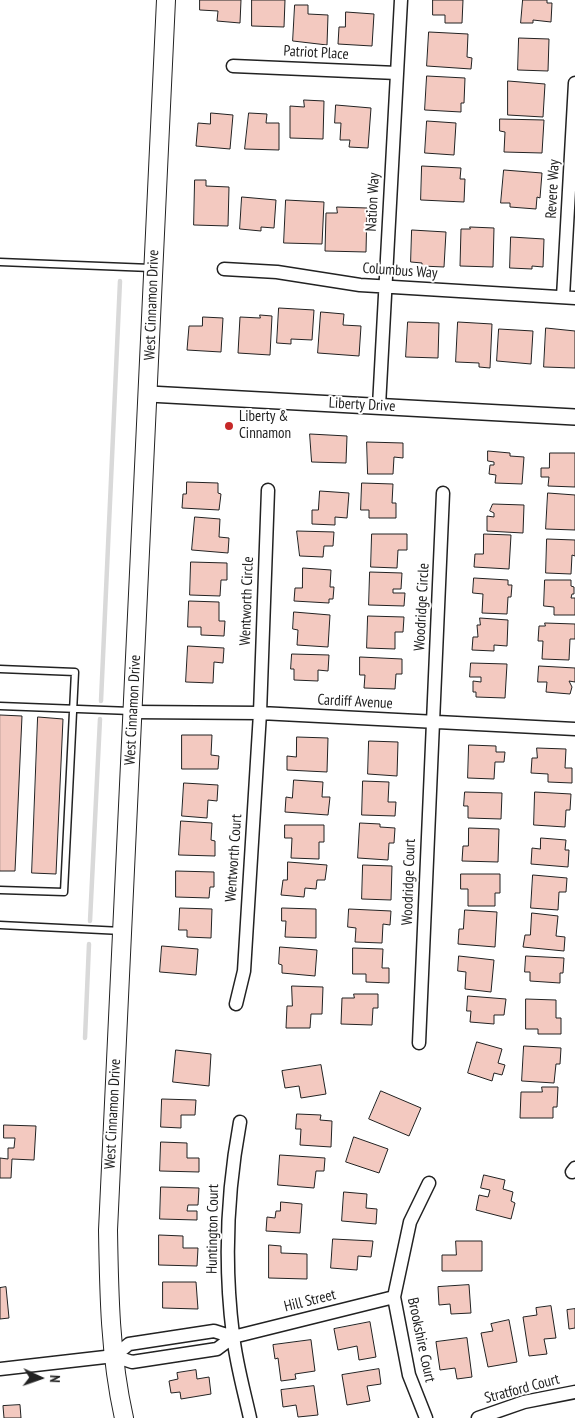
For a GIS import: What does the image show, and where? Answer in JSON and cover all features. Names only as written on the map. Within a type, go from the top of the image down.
[{"type":"main road","name":"West Cinnamon Drive","points":[[124,1418],[114,1356],[109,1287],[108,1230],[149,394],[166,0]]},
{"type":"street","name":"Nation Way","points":[[379,406],[401,0]]},
{"type":"street","name":"Patriot Place","points":[[233,66],[397,73]]},
{"type":"street","name":"Revere Way","points":[[569,298],[575,83]]},
{"type":"street","name":"Columbus Way","points":[[224,269],[277,272],[385,287],[569,298]]},
{"type":"street","name":"Liberty Drive","points":[[149,394],[575,417]]},
{"type":"street","name":"Wentworth Circle","points":[[260,713],[268,490]]},
{"type":"street","name":"Woodridge Circle","points":[[432,722],[443,493]]},
{"type":"street","name":"Cardiff Avenue","points":[[133,712],[260,713],[575,729]]},
{"type":"street","name":"Wentworth Court","points":[[236,1004],[244,971],[260,713]]},
{"type":"street","name":"Woodridge Court","points":[[419,1043],[432,722]]},
{"type":"street","name":"Huntington Court","points":[[240,1122],[232,1166],[228,1222],[228,1278],[233,1337],[250,1418]]},
{"type":"street","name":"Brookshire Court","points":[[426,1418],[409,1374],[394,1297],[410,1222],[429,1183]]},
{"type":"street","name":"Hill Street","points":[[0,1368],[114,1356],[132,1362],[217,1349],[233,1337],[394,1297]]},
{"type":"street","name":"Hill Street","points":[[114,1356],[129,1344],[214,1330],[233,1337]]},
{"type":"street","name":"Stratford Court","points":[[478,1418],[524,1402],[575,1392]]},
{"type":"lane","points":[[0,262],[153,268]]},
{"type":"lane","points":[[0,669],[75,672],[64,892],[0,890]]},
{"type":"lane","points":[[0,706],[133,712]]},
{"type":"lane","points":[[0,925],[123,931]]},
{"type":"building","points":[[200,0],[241,0],[240,23],[217,21],[218,11],[200,10]]},
{"type":"building","points":[[252,0],[285,0],[284,27],[252,26]]},
{"type":"building","points":[[433,0],[463,0],[462,23],[445,23],[445,15],[433,15]]},
{"type":"building","points":[[523,0],[547,0],[547,3],[552,3],[551,22],[533,20],[533,23],[521,23]]},
{"type":"building","points":[[295,5],[308,5],[308,14],[328,15],[327,45],[293,41]]},
{"type":"building","points":[[346,12],[374,14],[372,46],[338,44],[339,27],[345,27]]},
{"type":"building","points":[[429,32],[468,34],[467,57],[472,58],[471,69],[427,66]]},
{"type":"building","points":[[519,38],[549,39],[548,71],[518,70]]},
{"type":"building","points":[[427,76],[465,78],[464,103],[461,103],[461,112],[425,110]]},
{"type":"building","points":[[508,81],[545,84],[543,117],[508,115]]},
{"type":"building","points":[[304,100],[324,101],[323,139],[290,138],[290,106],[304,107]]},
{"type":"building","points":[[336,105],[371,108],[368,148],[349,147],[350,140],[340,140],[341,123],[335,123]]},
{"type":"building","points":[[211,113],[233,115],[230,149],[196,146],[198,123],[210,124]]},
{"type":"building","points":[[249,113],[267,114],[266,123],[279,123],[279,150],[245,149]]},
{"type":"building","points":[[500,119],[544,120],[542,153],[504,152],[505,132],[500,131]]},
{"type":"building","points":[[427,121],[456,123],[454,155],[425,153]]},
{"type":"building","points":[[422,166],[461,168],[460,179],[465,179],[464,202],[421,200]]},
{"type":"building","points":[[504,170],[542,173],[540,198],[537,197],[536,209],[510,207],[510,203],[501,203]]},
{"type":"building","points":[[195,180],[206,180],[206,186],[229,187],[228,226],[194,225]]},
{"type":"building","points":[[242,197],[276,200],[274,228],[261,227],[261,231],[240,229]]},
{"type":"building","points":[[286,200],[324,202],[322,244],[284,243]]},
{"type":"building","points":[[337,207],[367,208],[366,252],[325,251],[326,213],[337,213]]},
{"type":"building","points":[[470,227],[494,228],[493,267],[460,266],[461,229],[470,229]]},
{"type":"building","points":[[412,230],[446,232],[444,267],[422,266],[422,263],[411,262]]},
{"type":"building","points":[[511,237],[544,239],[543,267],[532,266],[532,269],[510,268]]},
{"type":"building","points":[[279,308],[314,310],[312,340],[291,339],[291,344],[277,343]]},
{"type":"building","points":[[321,312],[344,314],[343,325],[361,326],[359,356],[318,353]]},
{"type":"building","points":[[260,315],[272,316],[270,355],[238,353],[240,317],[260,318]]},
{"type":"building","points":[[203,317],[223,318],[221,352],[187,350],[189,326],[202,326]]},
{"type":"building","points":[[408,322],[439,323],[438,358],[406,357]]},
{"type":"building","points":[[458,322],[492,324],[490,368],[479,367],[479,363],[456,362]]},
{"type":"building","points":[[546,328],[575,331],[575,368],[544,367]]},
{"type":"building","points":[[499,329],[533,331],[531,364],[497,361]]},
{"type":"building","points":[[310,434],[347,436],[346,463],[312,462]]},
{"type":"building","points":[[367,442],[403,443],[403,458],[394,457],[393,474],[368,474]]},
{"type":"building","points":[[488,451],[510,453],[510,456],[524,457],[522,484],[495,483],[496,475],[489,474],[490,465],[494,465],[494,462],[488,461]]},
{"type":"building","points":[[550,453],[575,453],[575,487],[548,486],[549,477],[541,477],[541,468],[549,468]]},
{"type":"building","points":[[187,482],[218,483],[218,493],[221,494],[219,510],[182,508],[183,494],[186,494]]},
{"type":"building","points":[[362,483],[393,484],[392,503],[396,503],[396,518],[369,518],[369,510],[361,510]]},
{"type":"building","points":[[320,491],[349,493],[347,518],[335,517],[335,525],[312,524],[312,510],[318,510]]},
{"type":"building","points":[[548,493],[575,495],[575,530],[546,529]]},
{"type":"building","points":[[493,504],[524,505],[523,533],[487,531],[487,516],[494,517],[494,513],[490,511]]},
{"type":"building","points":[[195,517],[220,519],[219,537],[229,538],[228,553],[192,550]]},
{"type":"building","points":[[297,531],[334,532],[333,546],[324,546],[323,557],[300,556]]},
{"type":"building","points":[[372,534],[407,534],[407,550],[398,550],[397,568],[371,567]]},
{"type":"building","points":[[484,534],[511,535],[509,569],[474,567],[475,554],[483,554]]},
{"type":"building","points":[[547,539],[575,540],[575,556],[572,555],[571,574],[546,573]]},
{"type":"building","points":[[191,562],[227,563],[227,580],[221,580],[220,596],[190,595]]},
{"type":"building","points":[[303,568],[331,570],[330,587],[334,587],[333,599],[329,599],[329,603],[294,601],[295,588],[302,588]]},
{"type":"building","points":[[370,572],[402,573],[401,589],[393,589],[393,593],[405,593],[404,606],[369,605]]},
{"type":"building","points":[[474,578],[508,580],[508,585],[512,585],[511,597],[508,597],[507,614],[482,613],[483,594],[473,593]]},
{"type":"building","points":[[545,580],[571,580],[571,586],[574,587],[574,594],[572,594],[571,598],[575,598],[575,615],[554,615],[554,607],[544,606]]},
{"type":"building","points":[[189,601],[219,602],[219,621],[225,621],[224,636],[201,635],[201,627],[188,627]]},
{"type":"building","points":[[294,612],[330,615],[328,647],[297,645],[298,630],[293,629]]},
{"type":"building","points":[[368,616],[404,617],[403,632],[395,632],[395,649],[367,648]]},
{"type":"building","points":[[480,618],[508,620],[507,646],[494,645],[494,651],[472,650],[473,637],[478,637],[477,625],[480,625]]},
{"type":"building","points":[[545,623],[575,624],[575,639],[570,639],[569,660],[542,659],[543,641],[538,641],[539,626],[545,626]]},
{"type":"building","points":[[188,646],[224,648],[223,663],[214,662],[213,683],[186,682]]},
{"type":"building","points":[[292,654],[329,655],[328,671],[318,670],[318,681],[294,680],[294,669],[291,669]]},
{"type":"building","points":[[360,657],[402,659],[402,674],[396,674],[395,689],[364,688],[365,675],[360,675]]},
{"type":"building","points":[[471,663],[507,664],[505,698],[476,697],[476,692],[473,692],[473,681],[481,682],[481,677],[470,677]]},
{"type":"building","points":[[539,666],[575,668],[575,682],[569,681],[572,687],[570,694],[546,692],[547,682],[538,682]]},
{"type":"building","points":[[0,715],[22,716],[15,871],[0,871]]},
{"type":"building","points":[[38,717],[63,719],[56,874],[32,873]]},
{"type":"building","points":[[182,735],[212,735],[211,755],[219,756],[218,769],[182,769]]},
{"type":"building","points":[[297,737],[328,738],[327,772],[287,770],[287,756],[296,757]]},
{"type":"building","points":[[369,741],[398,742],[397,776],[368,774]]},
{"type":"building","points":[[469,745],[496,746],[496,752],[505,752],[504,762],[495,762],[494,779],[468,778]]},
{"type":"building","points":[[537,748],[566,749],[565,768],[572,768],[572,783],[548,782],[548,774],[531,773],[532,758],[537,758]]},
{"type":"building","points":[[294,780],[323,782],[322,797],[330,797],[328,815],[285,812],[286,797],[292,798]]},
{"type":"building","points":[[363,781],[389,782],[388,802],[396,802],[395,816],[362,815]]},
{"type":"building","points":[[184,783],[218,785],[217,801],[208,800],[207,818],[182,816]]},
{"type":"building","points":[[465,792],[502,793],[501,819],[468,818],[468,806],[464,806]]},
{"type":"building","points":[[535,792],[571,794],[570,810],[566,810],[565,827],[534,825]]},
{"type":"building","points":[[181,821],[212,823],[211,840],[215,841],[215,856],[179,855]]},
{"type":"building","points":[[360,823],[380,824],[380,827],[395,828],[394,843],[389,843],[388,860],[358,858]]},
{"type":"building","points":[[285,825],[324,825],[324,842],[319,842],[319,859],[291,858],[292,838],[285,838]]},
{"type":"building","points":[[469,828],[499,829],[498,862],[462,861],[463,846],[468,846]]},
{"type":"building","points":[[541,838],[566,840],[565,850],[569,850],[568,867],[531,864],[532,848],[540,849]]},
{"type":"building","points":[[288,862],[327,865],[325,880],[317,880],[316,889],[305,888],[304,897],[281,895],[283,880],[287,880]]},
{"type":"building","points":[[363,865],[392,866],[391,900],[362,899]]},
{"type":"building","points":[[176,871],[214,872],[214,887],[210,887],[209,898],[176,897]]},
{"type":"building","points":[[461,874],[500,874],[500,893],[495,893],[495,906],[468,906],[468,889],[461,889]]},
{"type":"building","points":[[533,875],[567,878],[566,892],[559,892],[558,910],[531,908]]},
{"type":"building","points":[[180,908],[212,909],[211,938],[187,937],[187,930],[179,930]]},
{"type":"building","points":[[282,908],[316,909],[316,938],[285,937],[286,921],[282,921]]},
{"type":"building","points":[[349,909],[391,911],[390,925],[383,924],[382,943],[355,942],[356,928],[348,927]]},
{"type":"building","points":[[465,910],[497,912],[495,947],[458,944],[459,929],[463,929]]},
{"type":"building","points":[[532,913],[558,916],[556,936],[565,937],[564,951],[523,947],[525,935],[530,935]]},
{"type":"building","points":[[162,946],[198,949],[196,975],[160,972]]},
{"type":"building","points":[[280,947],[317,950],[315,976],[282,973],[282,965],[279,964]]},
{"type":"building","points":[[353,948],[383,949],[382,968],[389,968],[389,983],[366,982],[366,974],[353,974]]},
{"type":"building","points":[[459,956],[494,960],[491,992],[465,989],[466,972],[458,971]]},
{"type":"building","points":[[526,956],[564,958],[563,973],[560,973],[560,983],[530,981],[530,972],[525,972]]},
{"type":"building","points":[[292,986],[323,987],[322,1014],[311,1014],[310,1028],[286,1028],[287,1006],[292,1006]]},
{"type":"building","points":[[354,994],[378,994],[378,1008],[373,1008],[372,1025],[341,1024],[342,998],[354,998]]},
{"type":"building","points":[[468,996],[506,999],[504,1015],[494,1015],[494,1024],[470,1022],[471,1011],[467,1011]]},
{"type":"building","points":[[526,999],[556,1000],[556,1018],[561,1018],[561,1034],[538,1034],[538,1029],[526,1029]]},
{"type":"building","points":[[477,1042],[502,1049],[498,1063],[505,1065],[502,1075],[494,1073],[492,1081],[468,1073]]},
{"type":"building","points":[[524,1046],[561,1048],[560,1064],[556,1064],[554,1083],[522,1081]]},
{"type":"building","points":[[176,1050],[211,1054],[209,1086],[173,1082]]},
{"type":"building","points":[[321,1065],[326,1094],[301,1098],[299,1086],[285,1088],[282,1071]]},
{"type":"building","points":[[542,1087],[558,1087],[557,1107],[553,1107],[553,1118],[520,1118],[521,1092],[542,1092]]},
{"type":"building","points":[[381,1091],[421,1108],[409,1136],[369,1119]]},
{"type":"building","points":[[162,1099],[196,1100],[195,1115],[181,1115],[181,1128],[161,1127]]},
{"type":"building","points":[[297,1114],[321,1115],[320,1120],[332,1121],[331,1147],[300,1145],[301,1129],[296,1129]]},
{"type":"building","points":[[4,1125],[36,1126],[34,1160],[12,1159],[11,1178],[0,1178],[0,1158],[8,1159],[8,1148],[14,1148],[15,1138],[4,1138]]},
{"type":"building","points":[[354,1137],[388,1149],[379,1173],[346,1162]]},
{"type":"building","points":[[161,1142],[187,1143],[187,1158],[199,1158],[199,1172],[160,1171]]},
{"type":"building","points":[[280,1155],[325,1158],[324,1171],[316,1171],[314,1188],[278,1185]]},
{"type":"building","points":[[484,1175],[505,1180],[503,1189],[513,1192],[511,1201],[515,1203],[511,1219],[476,1210],[479,1195],[488,1197],[490,1190],[481,1188]]},
{"type":"building","points":[[161,1187],[199,1188],[198,1205],[188,1205],[187,1211],[197,1211],[197,1220],[160,1219]]},
{"type":"building","points":[[344,1192],[367,1194],[366,1208],[377,1209],[376,1224],[342,1221]]},
{"type":"building","points":[[281,1202],[302,1204],[300,1233],[266,1231],[267,1217],[275,1218],[276,1211],[280,1211]]},
{"type":"building","points":[[159,1235],[183,1236],[183,1248],[198,1248],[197,1266],[159,1265]]},
{"type":"building","points":[[333,1239],[373,1241],[371,1257],[358,1256],[357,1270],[331,1268]]},
{"type":"building","points":[[456,1241],[482,1241],[482,1271],[442,1271],[442,1255],[456,1255]]},
{"type":"building","points":[[269,1245],[281,1246],[281,1253],[307,1254],[307,1279],[269,1278]]},
{"type":"building","points":[[163,1282],[196,1282],[198,1309],[163,1308]]},
{"type":"building","points":[[469,1285],[471,1313],[451,1314],[450,1304],[439,1305],[438,1287]]},
{"type":"building","points":[[6,1287],[9,1318],[0,1319],[0,1288]]},
{"type":"building","points":[[551,1306],[556,1338],[544,1339],[547,1354],[529,1356],[523,1317],[537,1315],[536,1308]]},
{"type":"building","points":[[575,1309],[575,1328],[569,1329],[567,1310]]},
{"type":"building","points":[[509,1320],[517,1362],[488,1367],[481,1333],[493,1331],[491,1324]]},
{"type":"building","points":[[370,1322],[376,1357],[359,1360],[357,1346],[338,1350],[334,1329]]},
{"type":"building","points":[[467,1338],[472,1377],[457,1379],[455,1368],[440,1370],[436,1342]]},
{"type":"building","points":[[311,1340],[315,1371],[295,1374],[296,1379],[281,1381],[278,1358],[275,1359],[273,1345]]},
{"type":"building","points":[[379,1369],[381,1384],[367,1386],[370,1401],[347,1405],[342,1375]]},
{"type":"building","points":[[196,1370],[197,1379],[209,1377],[211,1394],[181,1399],[180,1392],[171,1393],[169,1381],[178,1379],[177,1373]]},
{"type":"building","points":[[314,1386],[318,1415],[298,1417],[296,1405],[283,1407],[281,1390]]},
{"type":"building","points":[[20,1405],[21,1418],[4,1418],[3,1406]]},
{"type":"waterway","points":[[101,701],[120,281]]},
{"type":"waterway","points":[[90,921],[100,719]]},
{"type":"waterway","points":[[85,1038],[89,944]]},
{"type":"place","name":"Liberty & Cinnamon","points":[[229,426]]}]
